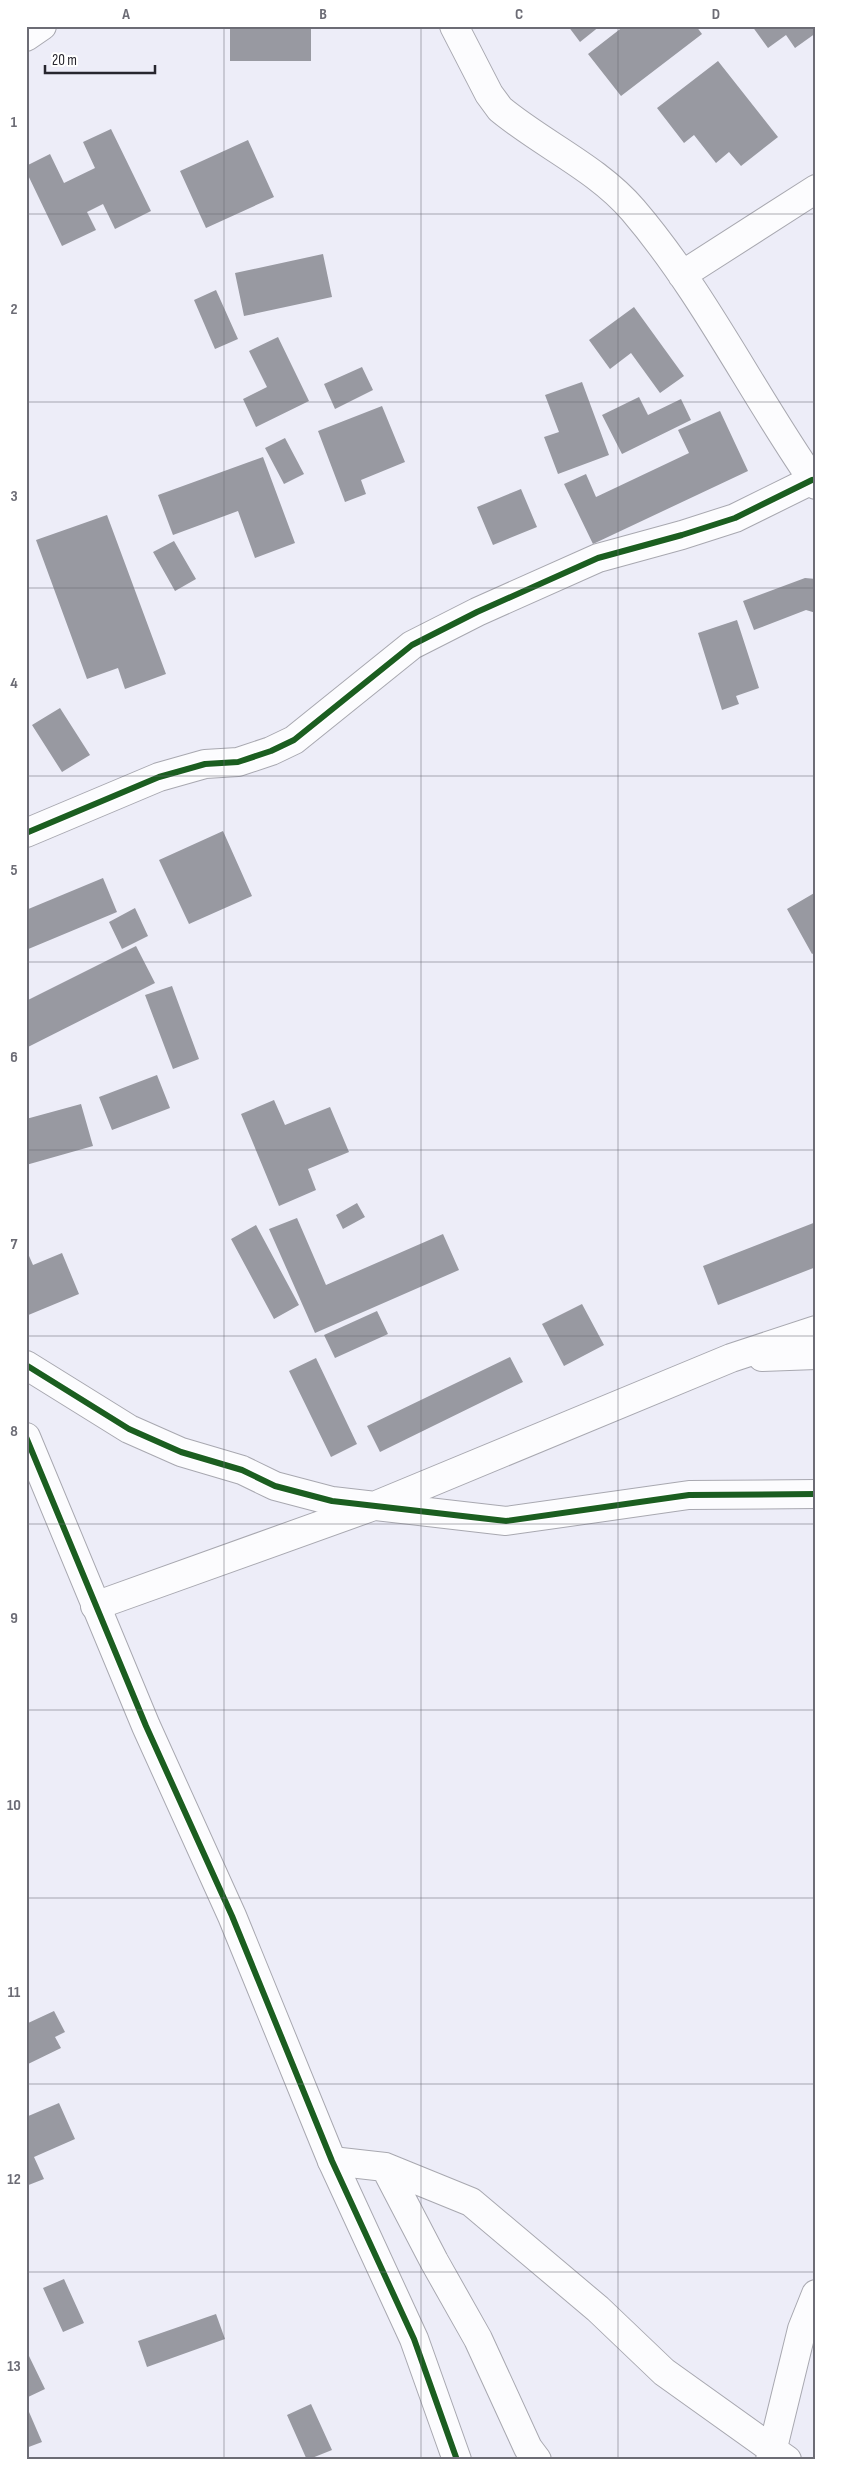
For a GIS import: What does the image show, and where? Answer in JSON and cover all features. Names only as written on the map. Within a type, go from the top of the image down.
[{"type":"street","points":[[26,37],[42,26]]},
{"type":"street","points":[[26,833],[159,777],[205,764],[238,762],[271,751],[294,740],[412,645],[477,612],[598,558],[735,518],[814,482],[682,276],[632,209],[610,187],[500,109],[488,94],[454,26]]},
{"type":"street","points":[[682,276],[816,189]]},
{"type":"street","points":[[96,1606],[374,1506],[731,1358],[816,1330]]},
{"type":"street","points":[[731,1358],[816,1355]]},
{"type":"street","points":[[26,1365],[129,1429],[181,1452],[242,1470],[275,1486],[332,1501],[506,1521],[689,1495],[816,1494]]},
{"type":"street","points":[[27,1439],[146,1726],[232,1916],[332,2160],[414,2339],[457,2460]]},
{"type":"street","points":[[332,2160],[385,2167],[471,2202],[598,2309],[664,2372],[777,2456],[802,2329],[816,2294]]},
{"type":"street","points":[[385,2167],[434,2261],[478,2339],[528,2448],[537,2460]]},
{"type":"building","points":[[230,26],[311,26],[311,61],[230,61]]},
{"type":"building","points":[[568,26],[600,26],[580,42]]},
{"type":"building","points":[[624,26],[696,26],[702,34],[621,96],[588,54]]},
{"type":"building","points":[[752,26],[816,26],[816,33],[795,48],[786,35],[768,48]]},
{"type":"building","points":[[718,61],[778,137],[741,166],[729,152],[716,163],[694,135],[684,143],[657,108]]},
{"type":"building","points":[[111,129],[151,211],[115,229],[103,204],[87,212],[96,230],[62,246],[26,171],[26,166],[50,154],[64,183],[95,168],[83,142]]},
{"type":"building","points":[[248,140],[274,197],[206,228],[180,171]]},
{"type":"building","points":[[323,254],[332,297],[244,316],[235,273]]},
{"type":"building","points":[[216,290],[238,339],[215,349],[194,300]]},
{"type":"building","points":[[634,307],[684,376],[660,393],[631,353],[610,369],[589,340]]},
{"type":"building","points":[[278,337],[309,401],[256,427],[243,399],[267,387],[249,351]]},
{"type":"building","points":[[362,367],[373,390],[335,409],[324,384]]},
{"type":"building","points":[[582,382],[609,455],[558,474],[544,437],[559,432],[545,395]]},
{"type":"building","points":[[639,397],[648,415],[681,399],[691,420],[622,454],[602,415]]},
{"type":"building","points":[[382,406],[405,462],[361,480],[366,494],[345,502],[318,431]]},
{"type":"building","points":[[720,411],[748,471],[593,544],[564,484],[586,474],[596,497],[689,453],[678,430]]},
{"type":"building","points":[[285,438],[304,474],[284,484],[265,448]]},
{"type":"building","points":[[263,457],[295,543],[255,558],[238,511],[173,535],[158,495]]},
{"type":"building","points":[[521,489],[537,527],[493,545],[477,507]]},
{"type":"building","points":[[107,515],[166,674],[125,689],[118,668],[87,679],[36,540]]},
{"type":"building","points":[[174,541],[196,579],[175,591],[153,552]]},
{"type":"building","points":[[805,578],[816,579],[816,613],[806,610],[754,630],[743,601]]},
{"type":"building","points":[[737,620],[759,688],[736,696],[739,704],[722,710],[698,633]]},
{"type":"building","points":[[60,708],[90,755],[62,772],[32,725]]},
{"type":"building","points":[[223,831],[252,896],[189,924],[159,860]]},
{"type":"building","points":[[103,878],[117,912],[26,950],[26,910]]},
{"type":"building","points":[[816,892],[816,952],[812,954],[787,909]]},
{"type":"building","points":[[135,908],[148,936],[122,949],[109,922]]},
{"type":"building","points":[[136,946],[155,983],[26,1048],[26,1001]]},
{"type":"building","points":[[172,986],[199,1059],[173,1069],[145,995]]},
{"type":"building","points":[[157,1075],[170,1108],[112,1130],[99,1097]]},
{"type":"building","points":[[274,1100],[285,1125],[330,1107],[349,1152],[308,1169],[316,1190],[279,1206],[241,1114]]},
{"type":"building","points":[[81,1104],[93,1146],[26,1165],[26,1119]]},
{"type":"building","points":[[357,1203],[365,1217],[343,1229],[336,1215]]},
{"type":"building","points":[[297,1218],[326,1285],[443,1234],[459,1270],[315,1333],[269,1229]]},
{"type":"building","points":[[816,1222],[816,1267],[718,1305],[703,1266]]},
{"type":"building","points":[[256,1225],[299,1305],[274,1319],[231,1239]]},
{"type":"building","points":[[26,1249],[33,1265],[62,1253],[79,1294],[26,1316]]},
{"type":"building","points":[[582,1304],[604,1345],[564,1366],[542,1324]]},
{"type":"building","points":[[377,1311],[388,1334],[335,1358],[324,1335]]},
{"type":"building","points":[[510,1357],[523,1382],[380,1452],[367,1426]]},
{"type":"building","points":[[316,1358],[357,1444],[331,1457],[289,1371]]},
{"type":"building","points":[[54,2011],[65,2032],[55,2037],[61,2048],[26,2065],[26,2024]]},
{"type":"building","points":[[59,2103],[75,2139],[34,2157],[44,2179],[26,2186],[26,2117]]},
{"type":"building","points":[[64,2279],[84,2323],[63,2332],[43,2288]]},
{"type":"building","points":[[216,2314],[225,2339],[147,2367],[138,2341]]},
{"type":"building","points":[[29,2356],[45,2389],[26,2398],[26,2358]]},
{"type":"building","points":[[311,2404],[332,2450],[307,2460],[287,2415]]},
{"type":"building","points":[[26,2405],[42,2442],[26,2448]]},
{"type":"cycle path","points":[[26,833],[159,777],[205,764],[238,762],[271,751],[294,740],[412,645],[477,612],[598,558],[735,518],[812,480]]},
{"type":"cycle path","points":[[26,1365],[129,1429],[181,1452],[242,1470],[275,1486],[332,1501],[506,1521],[689,1495],[816,1494]]},
{"type":"cycle path","points":[[26,1437],[146,1726],[232,1916],[332,2161],[414,2339],[457,2460]]}]
